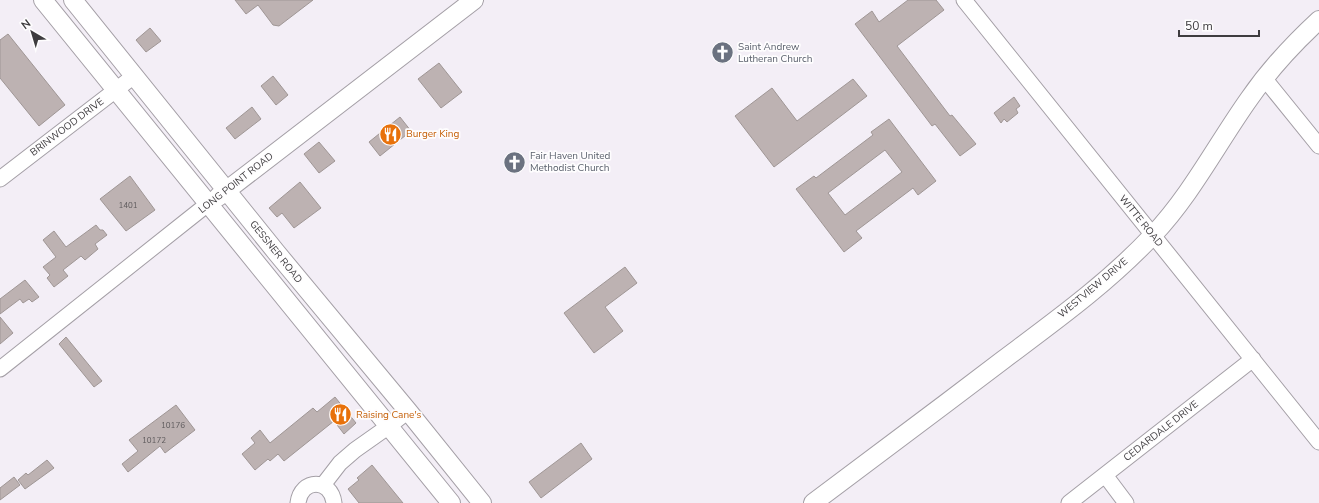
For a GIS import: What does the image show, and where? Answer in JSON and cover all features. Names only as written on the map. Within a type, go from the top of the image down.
[{"type":"main road","points":[[43,0],[452,503]]},
{"type":"main road","name":"GESSNER ROAD","points":[[73,0],[276,252],[482,503]]},
{"type":"main road","name":"LONG POINT ROAD","points":[[209,203],[474,0]]},
{"type":"main road","name":"WESTVIEW DRIVE","points":[[813,503],[1078,303],[1122,265],[1153,235],[1172,212],[1206,166],[1248,100],[1264,78],[1282,56],[1319,20]]},
{"type":"street","name":"WITTE ROAD","points":[[964,0],[1319,442]]},
{"type":"street","name":"BRINWOOD DRIVE","points":[[0,179],[134,76]]},
{"type":"street","points":[[1264,78],[1319,146]]},
{"type":"street","name":"LONG POINT ROAD","points":[[0,369],[209,203]]},
{"type":"street","name":"CEDARDALE DRIVE","points":[[1069,503],[1253,359]]},
{"type":"street","points":[[323,485],[340,463],[355,450],[408,411]]},
{"type":"street","points":[[1105,475],[1126,503]]},
{"type":"street","points":[[298,503],[300,494],[304,489],[316,484],[323,485],[329,490],[333,496],[334,503]]},
{"type":"building","points":[[235,0],[313,0],[279,26],[273,25],[258,5],[246,14]]},
{"type":"building","points":[[908,0],[936,0],[944,10],[897,46],[950,116],[952,115],[976,144],[960,156],[935,124],[932,126],[855,24],[872,11],[879,22]]},
{"type":"building","points":[[150,28],[161,41],[146,52],[136,40]]},
{"type":"building","points":[[8,34],[65,105],[39,126],[0,78],[0,40]]},
{"type":"building","points":[[439,63],[462,92],[441,108],[418,79]]},
{"type":"building","points":[[273,76],[288,95],[276,105],[261,86]]},
{"type":"building","points":[[853,79],[867,96],[774,167],[735,116],[772,88],[797,121]]},
{"type":"building","points":[[1014,97],[1020,106],[1016,109],[1018,113],[1007,122],[1004,119],[1001,123],[994,113]]},
{"type":"building","points":[[252,107],[261,119],[235,139],[226,128]]},
{"type":"building","points":[[400,117],[411,131],[380,156],[369,142]]},
{"type":"building","points":[[889,119],[936,181],[918,195],[913,188],[856,231],[862,238],[844,252],[796,189],[814,176],[816,178],[873,135],[871,132]],"holes":[[[885,150],[902,172],[845,215],[828,193]]]},
{"type":"building","points":[[319,142],[335,161],[319,173],[304,154]]},
{"type":"building","points":[[130,176],[155,210],[126,231],[100,199]]},
{"type":"building","points":[[300,182],[321,208],[294,228],[282,213],[277,217],[269,208]]},
{"type":"building","points":[[96,225],[107,235],[95,244],[98,249],[85,260],[81,256],[63,270],[68,276],[54,287],[47,278],[50,275],[43,267],[56,257],[43,240],[54,231],[66,247]]},
{"type":"building","points":[[625,267],[637,283],[605,307],[623,331],[594,353],[564,313]]},
{"type":"building","points":[[25,280],[39,297],[32,302],[29,299],[23,303],[20,299],[0,314],[0,299]]},
{"type":"building","points":[[0,317],[13,333],[0,344]]},
{"type":"building","points":[[66,337],[102,381],[94,387],[59,344]]},
{"type":"building","points":[[335,397],[356,423],[344,434],[334,421],[284,461],[278,454],[270,461],[268,459],[255,470],[242,454],[255,443],[251,438],[260,430],[270,443],[313,408],[317,412]]},
{"type":"building","points":[[176,405],[195,430],[165,453],[160,446],[128,472],[122,464],[138,451],[129,440]]},
{"type":"building","points":[[581,443],[592,459],[541,498],[529,482]]},
{"type":"building","points":[[47,460],[54,468],[25,489],[18,480],[26,473],[28,475]]},
{"type":"building","points":[[372,465],[403,503],[359,503],[348,489],[359,480],[357,478]]},
{"type":"building","points":[[14,477],[20,485],[0,500],[0,488]]},
{"type":"place","name":"Saint Andrew Lutheran Church","points":[[723,53]]},
{"type":"place","name":"Burger King","points":[[391,134]]},
{"type":"place","name":"Fair Haven United Methodist Church","points":[[514,162]]},
{"type":"place","name":"Raising Cane's","points":[[340,415]]}]
